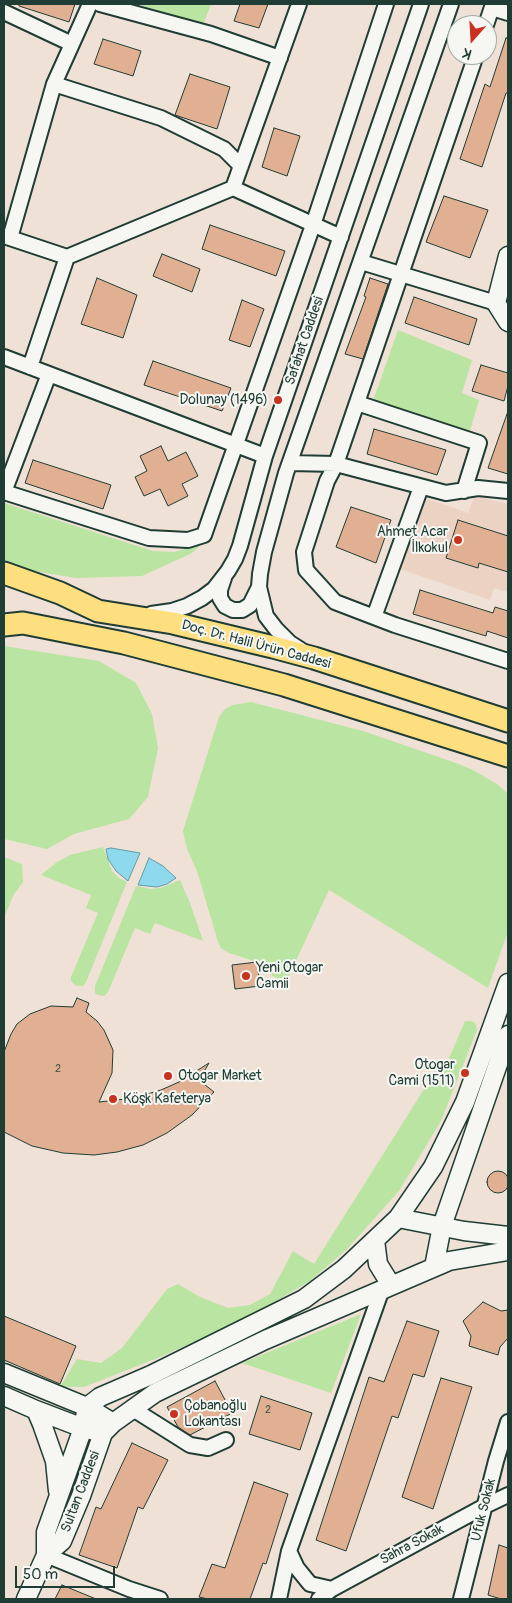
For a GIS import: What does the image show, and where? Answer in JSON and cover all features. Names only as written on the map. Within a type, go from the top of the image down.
[{"type":"main road","name":"Doç. Dr. Halil Ürün Caddesi","points":[[4,573],[60,593],[98,611],[222,634],[314,658],[508,721]]},
{"type":"main road","points":[[4,625],[23,623],[124,643],[284,684],[473,743],[508,756]]},
{"type":"main road","points":[[473,743],[493,740],[508,744]]},
{"type":"main road","points":[[473,743],[508,769]]},
{"type":"street","points":[[90,4],[54,84],[7,237],[67,257],[233,188],[341,236]]},
{"type":"street","points":[[100,4],[210,34],[280,58]]},
{"type":"street","points":[[233,188],[299,4]]},
{"type":"street","points":[[49,374],[4,492],[149,538],[188,540],[204,534],[313,224],[386,4]]},
{"type":"street","name":"Safahat Caddesi","points":[[129,616],[172,611],[202,598],[214,588],[228,571],[240,546],[265,456],[421,4]]},
{"type":"street","name":"Safahat Caddesi","points":[[314,658],[290,643],[266,616],[259,587],[264,552],[290,463],[451,4]]},
{"type":"street","points":[[493,6],[508,13]]},
{"type":"street","points":[[4,12],[72,44]]},
{"type":"street","points":[[473,65],[304,552],[306,570],[335,602],[374,617],[508,661]]},
{"type":"street","points":[[54,84],[161,118],[224,149],[241,166]]},
{"type":"street","points":[[496,303],[508,256]]},
{"type":"street","points":[[30,367],[67,257]]},
{"type":"street","points":[[361,262],[496,303],[508,322]]},
{"type":"street","points":[[4,357],[265,456]]},
{"type":"street","points":[[357,403],[479,443],[464,491]]},
{"type":"street","points":[[290,463],[336,464],[446,493],[478,488],[508,491]]},
{"type":"street","points":[[374,617],[421,487]]},
{"type":"street","points":[[228,571],[220,590],[220,598],[225,606],[233,610],[242,610],[250,605],[259,587]]},
{"type":"street","points":[[160,1599],[129,1589],[46,1555],[46,1532],[83,1428],[88,1407],[100,1397],[151,1375],[304,1299],[344,1268],[398,1218],[433,1167],[465,1102],[508,983]]},
{"type":"street","points":[[434,1267],[442,1226],[508,1035]]},
{"type":"street","points":[[398,1218],[464,1231],[508,1236]]},
{"type":"street","points":[[279,1599],[289,1550],[386,1287],[378,1264],[375,1240]]},
{"type":"street","points":[[4,1396],[83,1428],[108,1428],[155,1393],[265,1340],[449,1261],[508,1251]]},
{"type":"street","points":[[4,1373],[88,1407],[108,1428]]},
{"type":"street","points":[[133,1409],[190,1445],[208,1448],[226,1440]]},
{"type":"street","points":[[36,1410],[55,1461],[58,1496]]},
{"type":"street","name":"Ufuk Sokak","points":[[461,1599],[496,1461],[508,1422]]},
{"type":"street","name":"Sultan Caddesi","points":[[26,1599],[46,1555],[62,1541],[108,1428]]},
{"type":"street","name":"Sahra Sokak","points":[[319,1599],[332,1588],[485,1506],[508,1496]]},
{"type":"street","points":[[289,1550],[297,1568],[310,1584],[332,1588]]},
{"type":"shaded area","name":"Ahmet Acar İlkokul","points":[[474,496],[508,504],[508,592],[494,588],[490,600],[397,568],[423,497],[468,513]]},
{"type":"green space","points":[[137,4],[211,4],[203,25]]},
{"type":"green space","points":[[398,330],[472,360],[462,393],[479,400],[469,434],[373,401]]},
{"type":"green space","points":[[4,503],[153,551],[174,552],[202,544],[192,553],[142,576],[76,578],[4,566]]},
{"type":"green space","points":[[4,646],[99,661],[136,683],[152,714],[158,748],[148,797],[129,819],[74,834],[47,849],[4,839]]},
{"type":"green space","points":[[251,702],[363,731],[456,763],[497,784],[508,794],[508,931],[488,988],[329,890],[285,984],[258,966],[257,962],[229,953],[221,948],[197,871],[187,849],[183,831],[219,717],[225,709],[233,705]]},
{"type":"green space","points":[[103,847],[112,871],[119,878],[127,882],[86,982],[83,986],[76,986],[71,981],[71,977],[98,913],[86,908],[91,895],[41,875],[57,862],[70,855]]},
{"type":"green space","points":[[4,857],[22,864],[23,882],[13,896],[4,918]]},
{"type":"green space","points":[[180,880],[203,941],[155,923],[150,934],[135,928],[108,992],[104,996],[95,993],[95,986],[136,886],[151,889],[161,888]]},
{"type":"green space","points":[[465,1021],[475,1023],[477,1030],[441,1121],[399,1191],[347,1249],[310,1281],[244,1320],[160,1357],[84,1387],[60,1387],[77,1359],[101,1363],[122,1348],[167,1289],[178,1284],[200,1297],[228,1308],[250,1305],[270,1294],[293,1251],[314,1264],[438,1067],[445,1068]]},
{"type":"green space","points":[[361,1314],[331,1393],[242,1363]]},
{"type":"water","points":[[111,848],[140,853],[128,881],[116,871],[108,859],[106,849]]},
{"type":"water","points":[[149,858],[163,866],[176,878],[167,884],[157,887],[138,885]]},
{"type":"building","points":[[19,4],[75,4],[69,22],[19,6]]},
{"type":"building","points":[[240,4],[268,4],[259,28],[234,21]]},
{"type":"building","points":[[506,38],[508,38],[508,93],[506,93],[482,167],[460,159],[485,84],[490,87]]},
{"type":"building","points":[[103,39],[141,51],[133,76],[94,64]]},
{"type":"building","points":[[190,74],[230,87],[217,129],[175,115]]},
{"type":"building","points":[[274,128],[300,136],[287,176],[262,167]]},
{"type":"building","points":[[444,196],[488,210],[470,258],[426,242]]},
{"type":"building","points":[[210,225],[285,251],[276,276],[202,249]]},
{"type":"building","points":[[162,254],[200,269],[192,292],[153,276]]},
{"type":"building","points":[[97,278],[137,295],[123,338],[81,324]]},
{"type":"building","points":[[370,278],[388,284],[363,359],[345,354],[366,297],[364,296]]},
{"type":"building","points":[[414,297],[477,319],[469,345],[405,323]]},
{"type":"building","points":[[242,300],[264,309],[250,347],[229,340]]},
{"type":"building","points":[[153,361],[231,388],[222,411],[144,385]]},
{"type":"building","points":[[481,365],[508,373],[508,386],[504,401],[472,391]]},
{"type":"building","points":[[508,414],[508,474],[488,468]]},
{"type":"building","points":[[374,429],[446,450],[437,475],[367,454]]},
{"type":"building","points":[[161,446],[168,461],[186,452],[198,476],[182,484],[188,496],[168,506],[160,489],[144,496],[135,477],[147,471],[140,456]]},
{"type":"building","points":[[33,460],[111,485],[103,509],[25,483]]},
{"type":"building","points":[[351,507],[391,520],[376,563],[336,547]]},
{"type":"building","points":[[458,520],[508,536],[508,572],[479,563],[478,568],[446,558]]},
{"type":"building","points":[[420,590],[493,613],[495,607],[508,611],[508,638],[487,631],[486,636],[413,614]]},
{"type":"building","name":"Yeni Otogar Camii","points":[[257,962],[260,986],[235,989],[232,965]]},
{"type":"building","points":[[77,998],[89,1003],[86,1012],[104,1030],[113,1050],[112,1073],[99,1102],[134,1098],[161,1090],[179,1082],[209,1063],[199,1080],[214,1092],[192,1115],[167,1133],[143,1145],[117,1152],[94,1155],[63,1153],[32,1146],[4,1132],[4,1052],[11,1034],[17,1024],[30,1014],[51,1006],[73,1007]]},
{"type":"building","points":[[498,1171],[506,1174],[509,1182],[506,1190],[498,1193],[490,1190],[487,1182],[490,1174]]},
{"type":"building","points":[[483,1302],[501,1311],[508,1310],[508,1338],[500,1347],[498,1355],[469,1346],[471,1336],[463,1321]]},
{"type":"building","points":[[4,1316],[76,1346],[60,1384],[4,1360]]},
{"type":"building","points":[[407,1321],[439,1331],[424,1377],[413,1374],[398,1418],[392,1416],[346,1551],[316,1540],[369,1377],[384,1382]]},
{"type":"building","points":[[441,1378],[472,1387],[433,1509],[402,1497]]},
{"type":"building","points":[[215,1381],[232,1413],[190,1435],[178,1427],[167,1407]]},
{"type":"building","points":[[261,1396],[312,1413],[300,1450],[249,1434]]},
{"type":"building","points":[[132,1443],[168,1460],[143,1509],[138,1507],[117,1568],[79,1555],[96,1507],[101,1509]]},
{"type":"building","points":[[254,1482],[288,1494],[266,1564],[263,1563],[250,1599],[208,1599],[199,1597],[212,1564],[225,1568]]},
{"type":"building","points":[[499,1545],[508,1548],[508,1599],[488,1595]]},
{"type":"building","points":[[62,1585],[96,1599],[55,1599]]},
{"type":"place","name":"Dolunay (1496)","points":[[278,400]]},
{"type":"place","name":"Ahmet Acar İlkokul","points":[[458,540]]},
{"type":"place","name":"Yeni Otogar Camii","points":[[246,976]]},
{"type":"place","name":"Otogar Cami (1511)","points":[[465,1073]]},
{"type":"place","name":"Otogar Market","points":[[168,1076]]},
{"type":"place","name":"Köşk Kafeterya","points":[[113,1099]]},
{"type":"place","name":"Çobanoğlu Lokantası","points":[[174,1414]]}]
